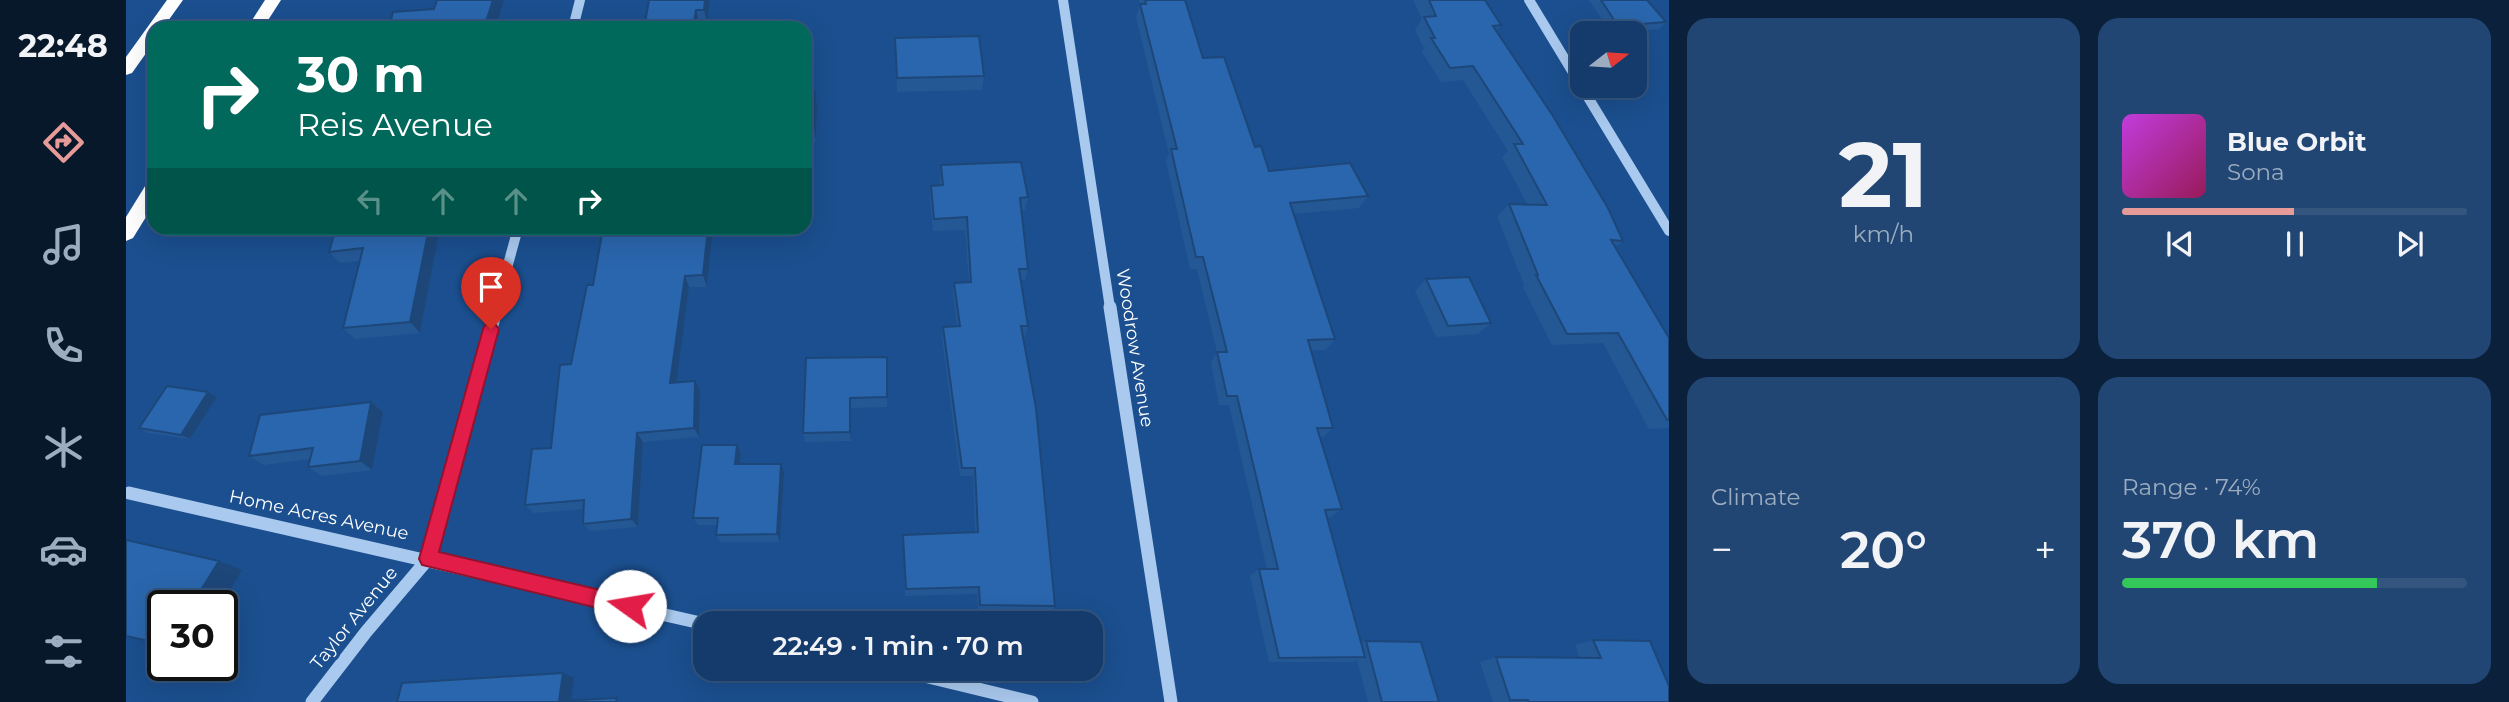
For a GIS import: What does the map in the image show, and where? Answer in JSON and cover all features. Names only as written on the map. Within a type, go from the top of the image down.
[{"type":"highway","points":[[161,21],[175,0]]},
{"type":"highway","points":[[260,21],[273,0]]},
{"type":"highway","points":[[126,69],[147,40]]},
{"type":"highway","points":[[126,233],[147,199]]},
{"type":"street","points":[[575,21],[580,0]]},
{"type":"street","name":"Woodrow Avenue","points":[[1063,0],[1171,702]]},
{"type":"street","points":[[1529,0],[1669,232]]},
{"type":"street","points":[[428,559],[517,235]]},
{"type":"street","name":"Home Acres Avenue","points":[[129,493],[693,621]]},
{"type":"street","name":"Taylor Avenue","points":[[312,702],[366,632],[428,559]]},
{"type":"street","points":[[945,681],[1032,702]]},
{"type":"building","points":[[437,0],[493,0],[486,21],[391,21],[393,12],[434,9]]},
{"type":"building","points":[[649,0],[705,0],[704,10],[696,10],[694,21],[645,21]]},
{"type":"building","points":[[1145,0],[1185,0],[1203,58],[1224,57],[1255,147],[1261,146],[1269,171],[1350,163],[1368,196],[1290,203],[1335,339],[1308,340],[1333,428],[1317,428],[1342,509],[1325,510],[1365,657],[1279,658],[1259,569],[1278,569],[1237,396],[1227,396],[1217,352],[1227,352],[1203,257],[1196,257],[1171,149],[1177,149],[1140,4],[1146,4]]},
{"type":"building","points":[[1429,0],[1485,0],[1501,25],[1493,26],[1553,116],[1608,208],[1623,241],[1611,240],[1669,338],[1669,420],[1618,333],[1567,334],[1536,275],[1509,204],[1547,205],[1514,144],[1523,144],[1473,66],[1450,68],[1431,38],[1435,38],[1424,17],[1436,16]]},
{"type":"building","points":[[1601,0],[1647,0],[1666,22],[1647,24],[1647,21],[1615,21]]},
{"type":"building","points":[[979,36],[984,76],[897,78],[895,38]]},
{"type":"building","points":[[812,91],[815,91],[814,129],[812,129]]},
{"type":"building","points":[[1021,162],[1028,197],[1020,198],[1028,269],[1019,269],[1028,326],[1021,326],[1036,408],[1055,606],[980,605],[979,587],[906,589],[903,535],[978,532],[975,468],[962,468],[943,327],[960,326],[954,283],[971,282],[967,217],[934,219],[931,186],[943,185],[941,165]]},
{"type":"building","points":[[334,235],[428,235],[410,322],[343,328],[363,248],[329,252]]},
{"type":"building","points":[[602,235],[707,235],[703,275],[685,276],[670,383],[695,381],[694,428],[637,433],[631,519],[583,524],[584,500],[525,505],[532,449],[551,448],[560,365],[571,364],[587,285],[593,285]]},
{"type":"building","points":[[1469,277],[1491,323],[1448,326],[1426,279]]},
{"type":"building","points":[[887,357],[887,397],[850,398],[850,432],[803,433],[806,358]]},
{"type":"building","points":[[167,386],[208,392],[181,435],[139,428]]},
{"type":"building","points":[[371,402],[360,461],[308,467],[313,448],[249,456],[260,415]]},
{"type":"building","points":[[702,445],[737,445],[735,464],[781,464],[777,534],[716,535],[718,518],[693,518]]},
{"type":"building","points":[[126,540],[219,561],[201,590],[147,590],[147,641],[126,636]]},
{"type":"building","points":[[1593,640],[1650,641],[1669,686],[1669,702],[1510,700],[1496,657],[1601,658]]},
{"type":"building","points":[[1366,641],[1421,642],[1439,702],[1382,702]]},
{"type":"building","points":[[563,673],[559,701],[617,698],[616,702],[397,702],[402,683]]},
{"type":"route","points":[[491,329],[428,559],[630,606]]}]
